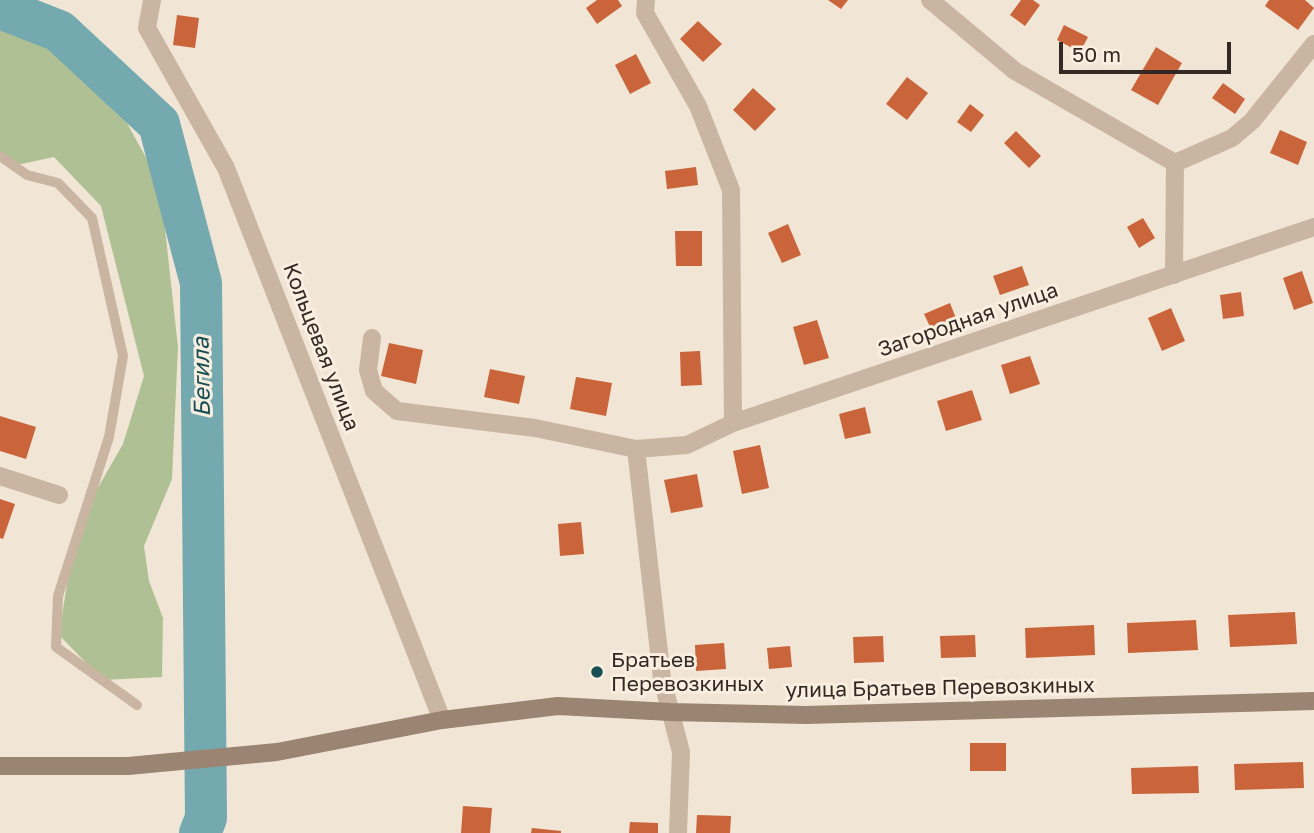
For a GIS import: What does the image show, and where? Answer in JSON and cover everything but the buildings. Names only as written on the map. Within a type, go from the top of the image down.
[{"type":"street","name":"Кольцевая улица","points":[[152,0],[147,28],[226,168],[442,720]]},
{"type":"street","points":[[646,0],[645,13],[698,106],[731,190],[733,423]]},
{"type":"street","points":[[930,0],[1015,71],[1175,163]]},
{"type":"street","points":[[1175,163],[1232,138],[1242,130],[1314,44]]},
{"type":"street","points":[[1174,275],[1175,163]]},
{"type":"street","name":"Загородная улица","points":[[372,338],[368,370],[374,391],[397,411],[535,428],[636,449],[687,445],[733,423],[1314,227]]},
{"type":"street","points":[[636,449],[662,679],[681,752],[678,833]]},
{"type":"street","points":[[0,476],[59,495]]},
{"type":"street","name":"улица Братьев Перевозкиных","points":[[0,766],[150,765],[277,752],[442,720],[558,706],[806,715],[1314,701]]},
{"type":"lane","points":[[0,156],[27,175],[58,183],[92,218],[123,356],[109,437],[58,596],[56,647],[137,705]]},
{"type":"green space","points":[[0,26],[55,52],[127,123],[160,183],[178,347],[172,479],[144,546],[149,581],[163,618],[162,677],[103,680],[59,635],[76,526],[123,444],[144,376],[101,206],[54,157],[12,166],[0,155]]},
{"type":"waterway","name":"Бегила","points":[[0,8],[59,31],[159,124],[201,283],[206,818],[200,833]]},
{"type":"place","name":"Братьев Перевозкиных","points":[[597,672]]}]
